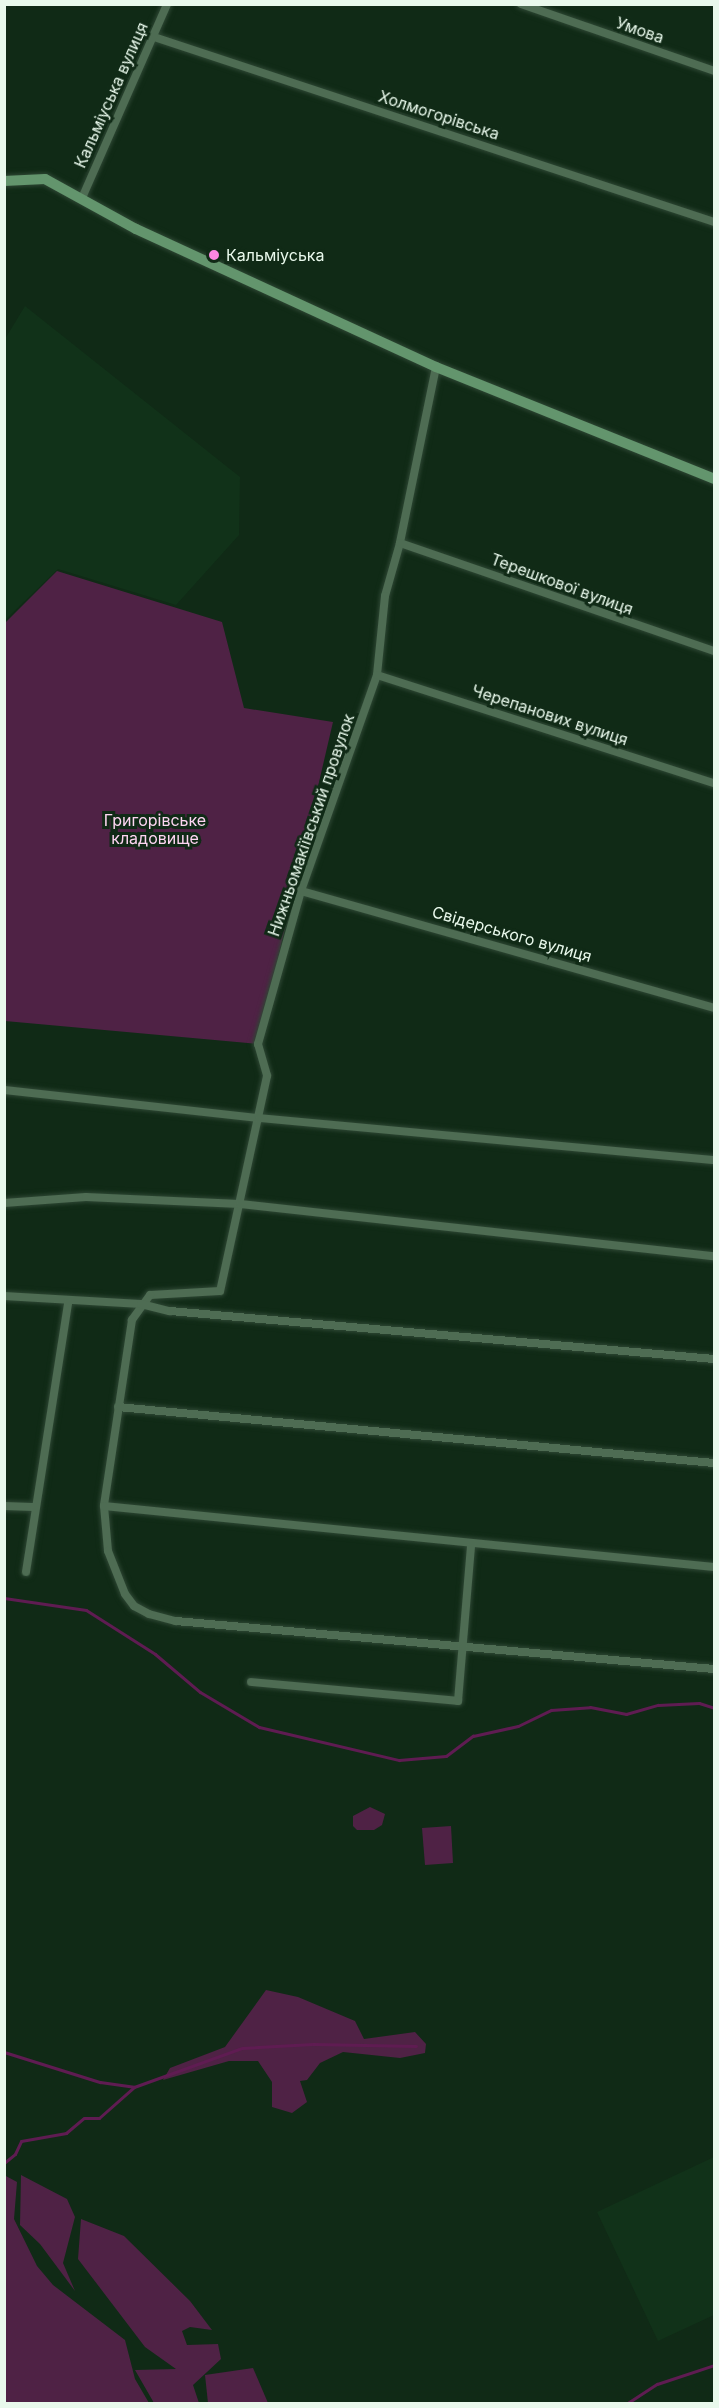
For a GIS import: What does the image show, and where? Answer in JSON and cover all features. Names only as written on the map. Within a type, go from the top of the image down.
[{"type":"street","name":"Кальміуська вулиця","points":[[82,198],[167,4]]},
{"type":"street","name":"Умова","points":[[521,4],[714,71]]},
{"type":"street","name":"Холмогорівська","points":[[154,37],[714,222]]},
{"type":"street","points":[[4,181],[45,179],[136,229],[436,367],[714,479]]},
{"type":"street","name":"Нижньомакіївський провулок","points":[[141,1304],[150,1295],[220,1291],[267,1076],[258,1044],[301,891],[377,675],[385,596],[400,543],[436,367]]},
{"type":"street","name":"Терешкової вулиця","points":[[400,543],[714,651]]},
{"type":"street","name":"Черепанових вулиця","points":[[377,675],[714,783]]},
{"type":"street","name":"Свiдерського вулиця","points":[[301,891],[714,1008]]},
{"type":"street","points":[[4,1090],[259,1118],[714,1160]]},
{"type":"street","points":[[4,1203],[86,1197],[240,1204],[714,1256]]},
{"type":"street","points":[[4,1296],[68,1303],[141,1304],[170,1311],[714,1359]]},
{"type":"street","points":[[26,1572],[33,1507],[68,1303]]},
{"type":"street","points":[[141,1304],[132,1320],[104,1506],[104,1528],[116,1575],[134,1606],[149,1614],[176,1621],[714,1670]]},
{"type":"street","points":[[118,1407],[714,1463]]},
{"type":"street","points":[[4,1506],[33,1507]]},
{"type":"street","points":[[104,1506],[471,1545],[714,1567]]},
{"type":"street","points":[[251,1682],[451,1703],[461,1695],[471,1545]]},
{"type":"shaded area","points":[[25,306],[240,477],[239,535],[176,605],[58,569],[5,620],[5,339]]},
{"type":"shaded area","points":[[714,2157],[714,2315],[658,2341],[597,2212]]},
{"type":"green space","name":"Григорівське кладовище","points":[[57,571],[222,622],[244,708],[333,722],[258,1044],[5,1021],[5,623]]},
{"type":"green space","points":[[370,1807],[385,1814],[382,1825],[374,1830],[357,1830],[353,1826],[353,1816]]},
{"type":"green space","points":[[451,1826],[453,1863],[425,1865],[422,1828]]},
{"type":"green space","points":[[266,1990],[298,1997],[355,2021],[364,2039],[415,2032],[426,2044],[425,2053],[400,2058],[343,2052],[320,2063],[307,2080],[300,2081],[307,2102],[292,2113],[272,2107],[272,2082],[258,2061],[229,2061],[163,2080],[170,2068],[225,2047]]},
{"type":"green space","points":[[4,2175],[17,2182],[14,2219],[37,2266],[53,2285],[125,2340],[135,2379],[149,2403],[5,2403]]},
{"type":"green space","points":[[21,2175],[67,2199],[75,2217],[63,2263],[75,2291],[40,2244],[20,2225]]},
{"type":"green space","points":[[81,2219],[124,2236],[190,2301],[212,2330],[190,2327],[182,2331],[187,2345],[218,2344],[221,2359],[193,2385],[199,2403],[154,2403],[135,2370],[176,2369],[145,2347],[78,2259]]},
{"type":"green space","points":[[253,2368],[268,2403],[208,2403],[205,2375]]},
{"type":"waterway","points":[[4,1598],[86,1610],[155,1654],[200,1692],[259,1727],[399,1760],[446,1756],[473,1736],[518,1726],[551,1710],[590,1707],[626,1714],[658,1705],[699,1703],[714,1708]]},
{"type":"waterway","points":[[4,2052],[100,2082],[134,2087],[242,2048],[313,2044],[416,2046]]},
{"type":"waterway","points":[[4,2163],[15,2154],[21,2141],[66,2133],[84,2118],[99,2118],[134,2087]]},
{"type":"waterway","points":[[626,2404],[657,2384],[714,2365]]},
{"type":"place","name":"Кальміуська","points":[[214,255]]}]
